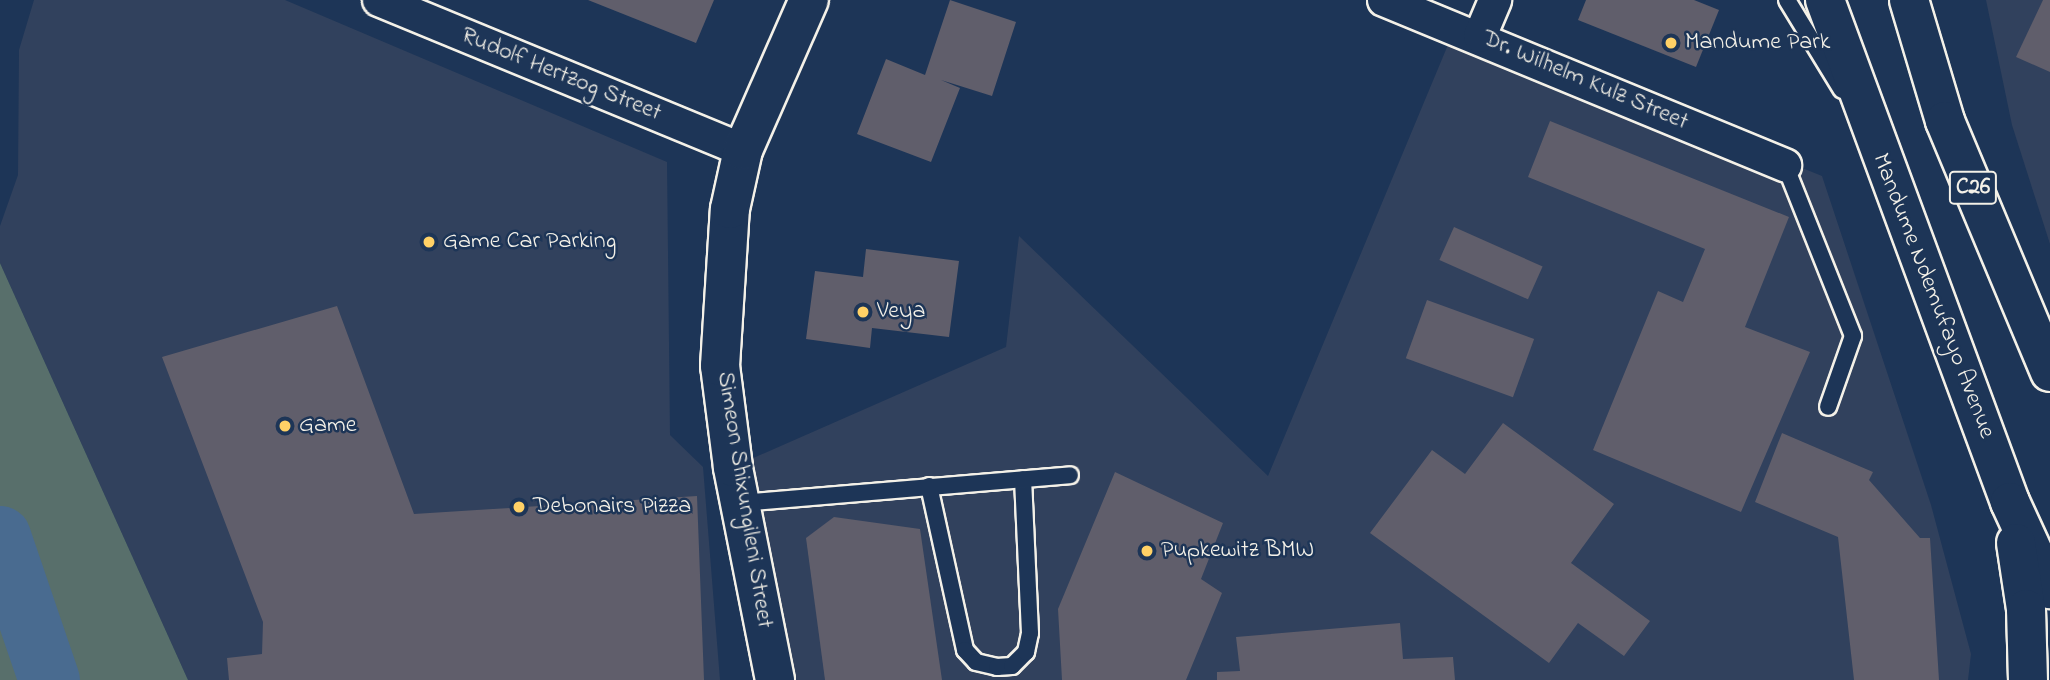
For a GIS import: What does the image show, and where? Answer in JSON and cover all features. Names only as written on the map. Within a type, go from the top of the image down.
[{"type":"main road","name":"Simeon Shixungileni Street","points":[[775,680],[740,503],[720,366],[730,209],[743,150],[809,0]]},
{"type":"main road","name":"Mandume Ndemufayo Avenue","points":[[1825,0],[2010,502],[2050,589]]},
{"type":"main road","name":"C26","points":[[1909,0],[1945,121],[2050,372]]},
{"type":"main road","points":[[2010,502],[2026,609],[2028,680]]},
{"type":"street","name":"Rudolf Hertzog Street","points":[[379,0],[743,150]]},
{"type":"street","name":"Dr. Wilhelm Kulz Street","points":[[1384,0],[1480,36],[1785,165]]},
{"type":"street","points":[[1480,36],[1494,0]]},
{"type":"lane","points":[[1787,0],[1879,152]]},
{"type":"lane","points":[[1785,165],[1853,336],[1828,407]]},
{"type":"lane","points":[[740,503],[1070,475]]},
{"type":"lane","points":[[929,486],[965,650],[976,662],[997,667],[1012,666],[1026,652],[1030,633],[1023,478]]},
{"type":"shaded area","points":[[34,0],[285,0],[667,162],[670,435],[703,467],[720,680],[188,680],[0,263],[0,226],[18,175],[19,50]]},
{"type":"shaded area","points":[[1986,0],[2050,0],[2050,244],[2012,125]]},
{"type":"shaded area","points":[[1455,28],[1822,176],[1931,505],[1971,654],[1968,680],[775,680],[733,467],[1006,347],[1019,236],[1268,476]]},
{"type":"green space","points":[[0,263],[188,680],[0,680]]},
{"type":"building","points":[[588,0],[714,0],[696,43]]},
{"type":"building","points":[[950,0],[1016,22],[992,96],[941,80],[960,88],[931,162],[857,134],[886,59],[925,75]]},
{"type":"building","name":"Mandume Park","points":[[1586,0],[1694,0],[1719,10],[1696,67],[1578,20]]},
{"type":"building","points":[[2043,0],[2050,0],[2050,72],[2016,57]]},
{"type":"building","points":[[1550,121],[1789,217],[1745,327],[1810,352],[1741,512],[1593,450],[1658,291],[1683,302],[1705,249],[1528,177]]},
{"type":"building","points":[[1454,227],[1543,266],[1528,299],[1439,260]]},
{"type":"building","points":[[866,249],[959,261],[949,337],[872,328],[870,348],[806,339],[815,271],[863,277]]},
{"type":"building","points":[[1427,300],[1534,339],[1513,397],[1406,358]]},
{"type":"building","name":"Game","points":[[337,306],[414,514],[697,496],[704,680],[229,680],[227,658],[262,654],[263,622],[162,357]]},
{"type":"building","points":[[1503,423],[1614,504],[1571,563],[1650,621],[1624,656],[1578,623],[1549,663],[1370,533],[1432,450],[1465,474]]},
{"type":"building","points":[[1782,433],[1873,472],[1869,480],[1920,538],[1930,538],[1939,680],[1854,680],[1838,537],[1755,502]]},
{"type":"building","name":"Pupkewitz BMW","points":[[1115,472],[1223,523],[1201,579],[1222,593],[1186,680],[1062,680],[1058,609]]},
{"type":"building","points":[[834,517],[920,529],[942,680],[825,680],[806,538]]},
{"type":"building","points":[[1400,623],[1403,659],[1453,657],[1455,680],[1217,680],[1217,672],[1240,671],[1236,637]]},
{"type":"waterway","points":[[0,536],[49,680]]},
{"type":"place","name":"Mandume Park","points":[[1671,43]]},
{"type":"place","name":"Game Car Parking","points":[[429,242]]},
{"type":"place","name":"Veya","points":[[863,312]]},
{"type":"place","name":"Game","points":[[285,426]]},
{"type":"place","name":"Debonairs Pizza","points":[[519,507]]},
{"type":"place","name":"Pupkewitz BMW","points":[[1147,551]]}]
